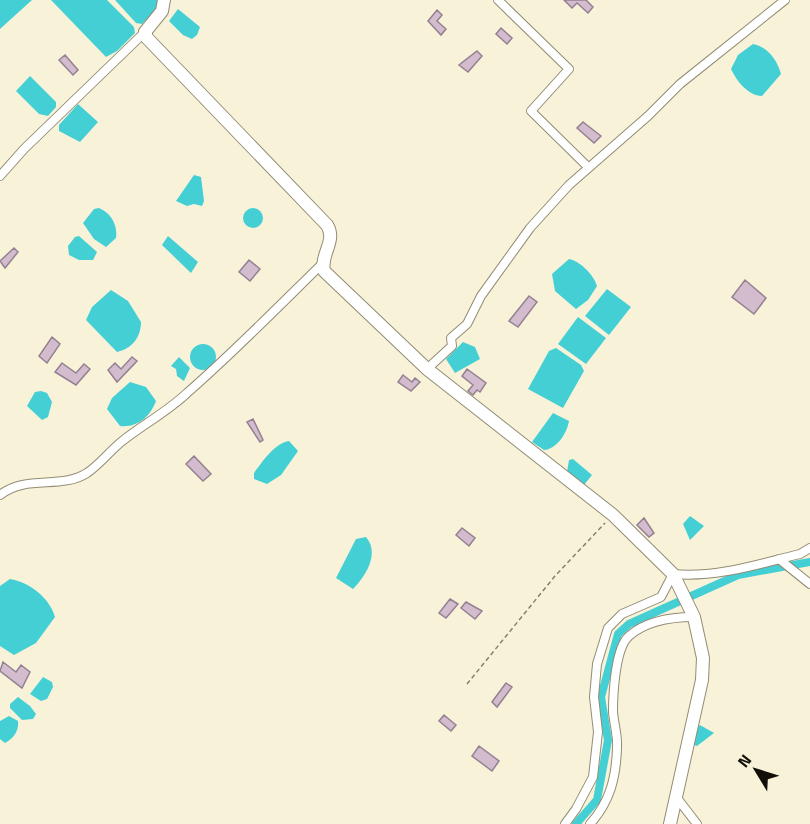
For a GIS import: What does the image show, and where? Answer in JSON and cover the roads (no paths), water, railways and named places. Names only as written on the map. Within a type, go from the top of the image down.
[{"type":"main road","points":[[164,0],[162,11],[145,32],[150,42],[327,225],[332,237],[323,263],[324,271],[427,369],[613,515],[676,578],[693,616],[704,658],[702,680],[670,824]]},
{"type":"street","points":[[498,0],[569,69],[531,111],[588,167]]},
{"type":"street","points":[[427,369],[452,346],[451,338],[467,324],[481,296],[548,206],[680,84],[785,0]]},
{"type":"street","points":[[0,176],[24,149],[145,32]]},
{"type":"street","points":[[0,495],[9,488],[23,483],[77,479],[89,471],[120,443],[186,395],[323,263]]},
{"type":"street","points":[[565,824],[593,777],[598,732],[594,697],[597,664],[608,628],[622,614],[661,597],[676,578],[726,572],[800,554],[810,548]]},
{"type":"street","points":[[779,559],[810,584]]},
{"type":"street","points":[[590,824],[605,806],[615,772],[617,746],[614,683],[625,641],[635,632],[663,620],[693,616]]},
{"type":"street","points":[[676,798],[697,824]]},
{"type":"water","points":[[0,0],[32,0],[0,29]]},
{"type":"water","points":[[51,0],[107,0],[134,27],[135,33],[117,51],[106,57]]},
{"type":"water","points":[[115,0],[157,0],[157,8],[142,24],[136,23]]},
{"type":"water","points":[[178,9],[200,27],[197,35],[192,39],[183,35],[169,21]]},
{"type":"water","points":[[753,44],[763,48],[771,55],[781,74],[762,96],[747,90],[731,69],[738,55]]},
{"type":"water","points":[[30,76],[56,102],[56,107],[48,116],[39,114],[16,91]]},
{"type":"water","points":[[78,104],[98,122],[80,142],[59,131],[59,125]]},
{"type":"water","points":[[194,175],[201,177],[204,201],[202,206],[194,204],[187,206],[176,201]]},
{"type":"water","points":[[99,208],[110,216],[116,229],[116,238],[106,247],[94,239],[83,223],[94,209]]},
{"type":"water","points":[[253,208],[260,211],[263,218],[260,225],[253,228],[246,225],[243,218],[246,211]]},
{"type":"water","points":[[79,236],[97,252],[93,260],[79,260],[69,255],[68,246],[75,237]]},
{"type":"water","points":[[168,236],[198,262],[191,273],[162,245]]},
{"type":"water","points":[[569,259],[586,269],[597,286],[588,300],[576,309],[555,291],[552,274]]},
{"type":"water","points":[[607,289],[631,307],[609,335],[585,316]]},
{"type":"water","points":[[111,290],[128,301],[141,322],[141,328],[134,342],[117,352],[86,320],[92,307]]},
{"type":"water","points":[[578,317],[606,338],[586,364],[558,344]]},
{"type":"water","points":[[463,342],[475,347],[480,359],[455,373],[446,359]]},
{"type":"water","points":[[203,344],[212,348],[216,357],[212,366],[203,370],[194,366],[190,357],[194,348]]},
{"type":"water","points":[[556,348],[581,365],[584,371],[563,408],[528,389],[549,351]]},
{"type":"water","points":[[179,357],[190,368],[184,381],[177,376],[176,369],[171,366]]},
{"type":"water","points":[[130,382],[146,387],[156,401],[142,420],[132,425],[120,426],[107,409],[112,398]]},
{"type":"water","points":[[35,392],[47,393],[52,402],[48,417],[42,420],[27,406]]},
{"type":"water","points":[[553,413],[569,421],[568,426],[557,444],[544,450],[532,442]]},
{"type":"water","points":[[289,441],[298,451],[281,475],[267,484],[254,479],[254,473],[269,454],[279,445]]},
{"type":"water","points":[[573,459],[592,475],[584,485],[567,472],[569,460]]},
{"type":"water","points":[[690,516],[704,526],[690,540],[683,524]]},
{"type":"water","points":[[366,537],[372,550],[370,564],[353,589],[336,578],[356,539]]},
{"type":"water","points":[[10,579],[31,587],[44,597],[55,617],[36,643],[14,655],[0,646],[0,586]]},
{"type":"water","points":[[43,677],[52,682],[53,687],[47,699],[41,701],[30,694]]},
{"type":"water","points":[[18,697],[36,714],[33,719],[22,720],[10,708],[10,704]]},
{"type":"water","points":[[9,716],[18,721],[18,728],[5,743],[0,739],[0,721]]},
{"type":"water","points":[[700,725],[714,733],[697,746],[694,745],[696,729]]},
{"type":"waterway","points":[[576,824],[597,800],[608,740],[601,697],[618,634],[629,624],[738,575],[810,562]]}]
